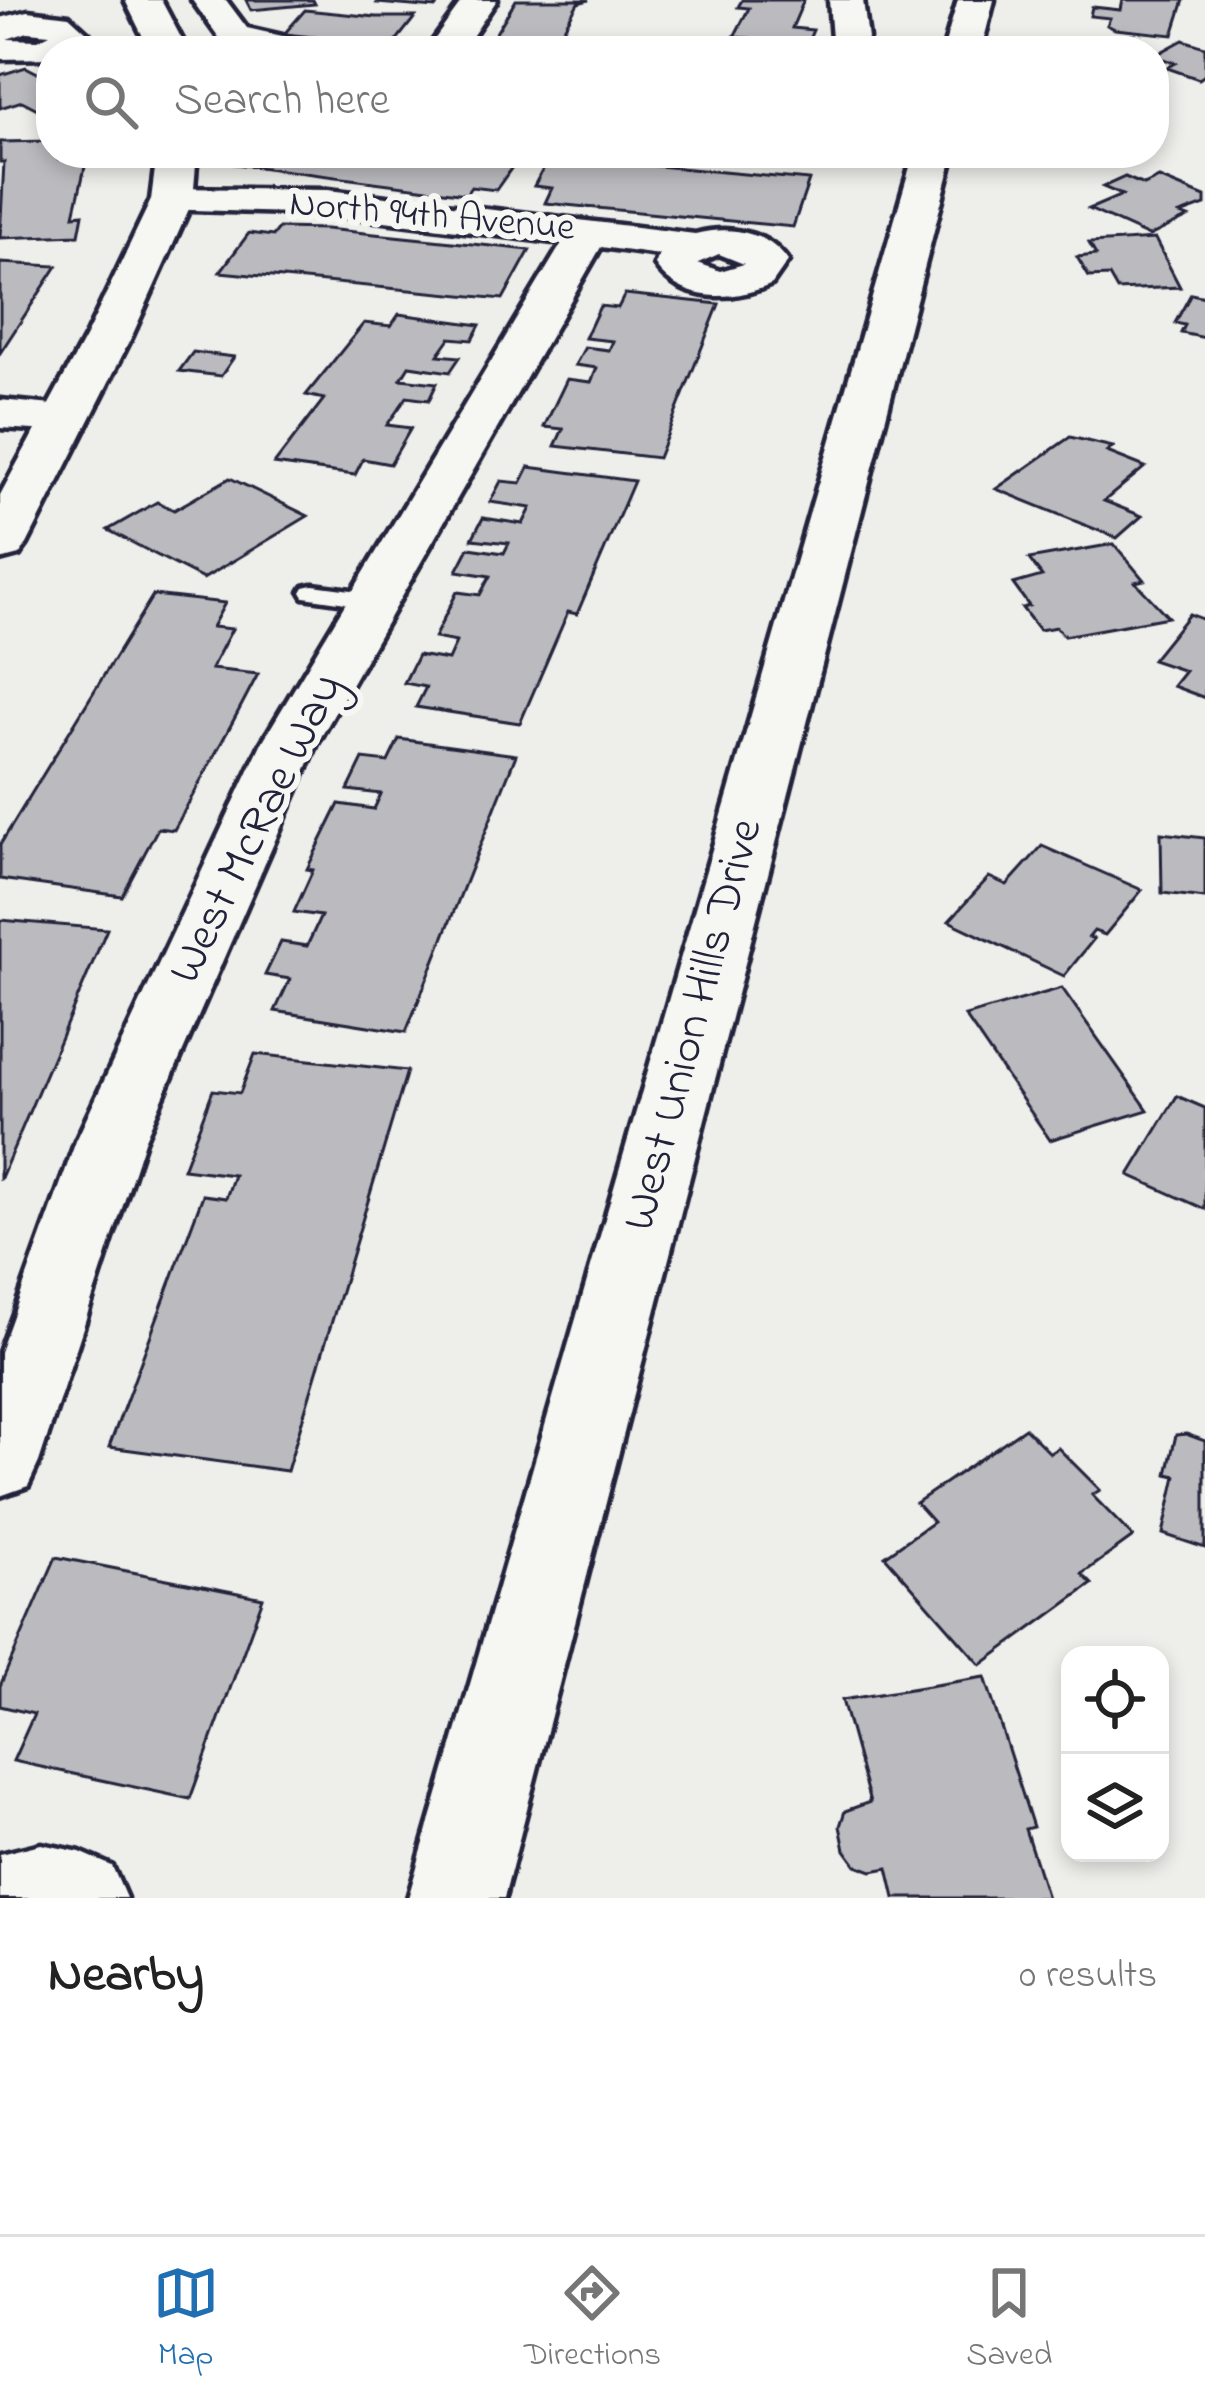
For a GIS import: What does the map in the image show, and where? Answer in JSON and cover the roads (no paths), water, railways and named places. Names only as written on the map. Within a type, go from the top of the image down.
[{"type":"main road","points":[[143,0],[161,36]]},
{"type":"main road","points":[[966,36],[976,0]]},
{"type":"main road","points":[[0,544],[172,200],[175,168]]},
{"type":"main road","name":"West Union Hills Drive","points":[[456,1898],[930,168]]},
{"type":"street","points":[[209,0],[235,36]]},
{"type":"street","points":[[455,36],[480,0]]},
{"type":"street","points":[[846,0],[850,36]]},
{"type":"street","points":[[0,30],[45,21],[64,26],[69,36]]},
{"type":"street","points":[[0,47],[36,50]]},
{"type":"street","name":"North 94th Avenue","points":[[172,200],[328,202],[692,245]]},
{"type":"street","name":"West McRae Way","points":[[0,1462],[110,1141],[289,745],[589,232]]},
{"type":"street","points":[[0,414],[58,435]]},
{"type":"street","points":[[0,450],[58,435]]},
{"type":"street","points":[[5,1898],[41,1889],[80,1898]]},
{"type":"lane","points":[[313,592],[374,600]]}]
